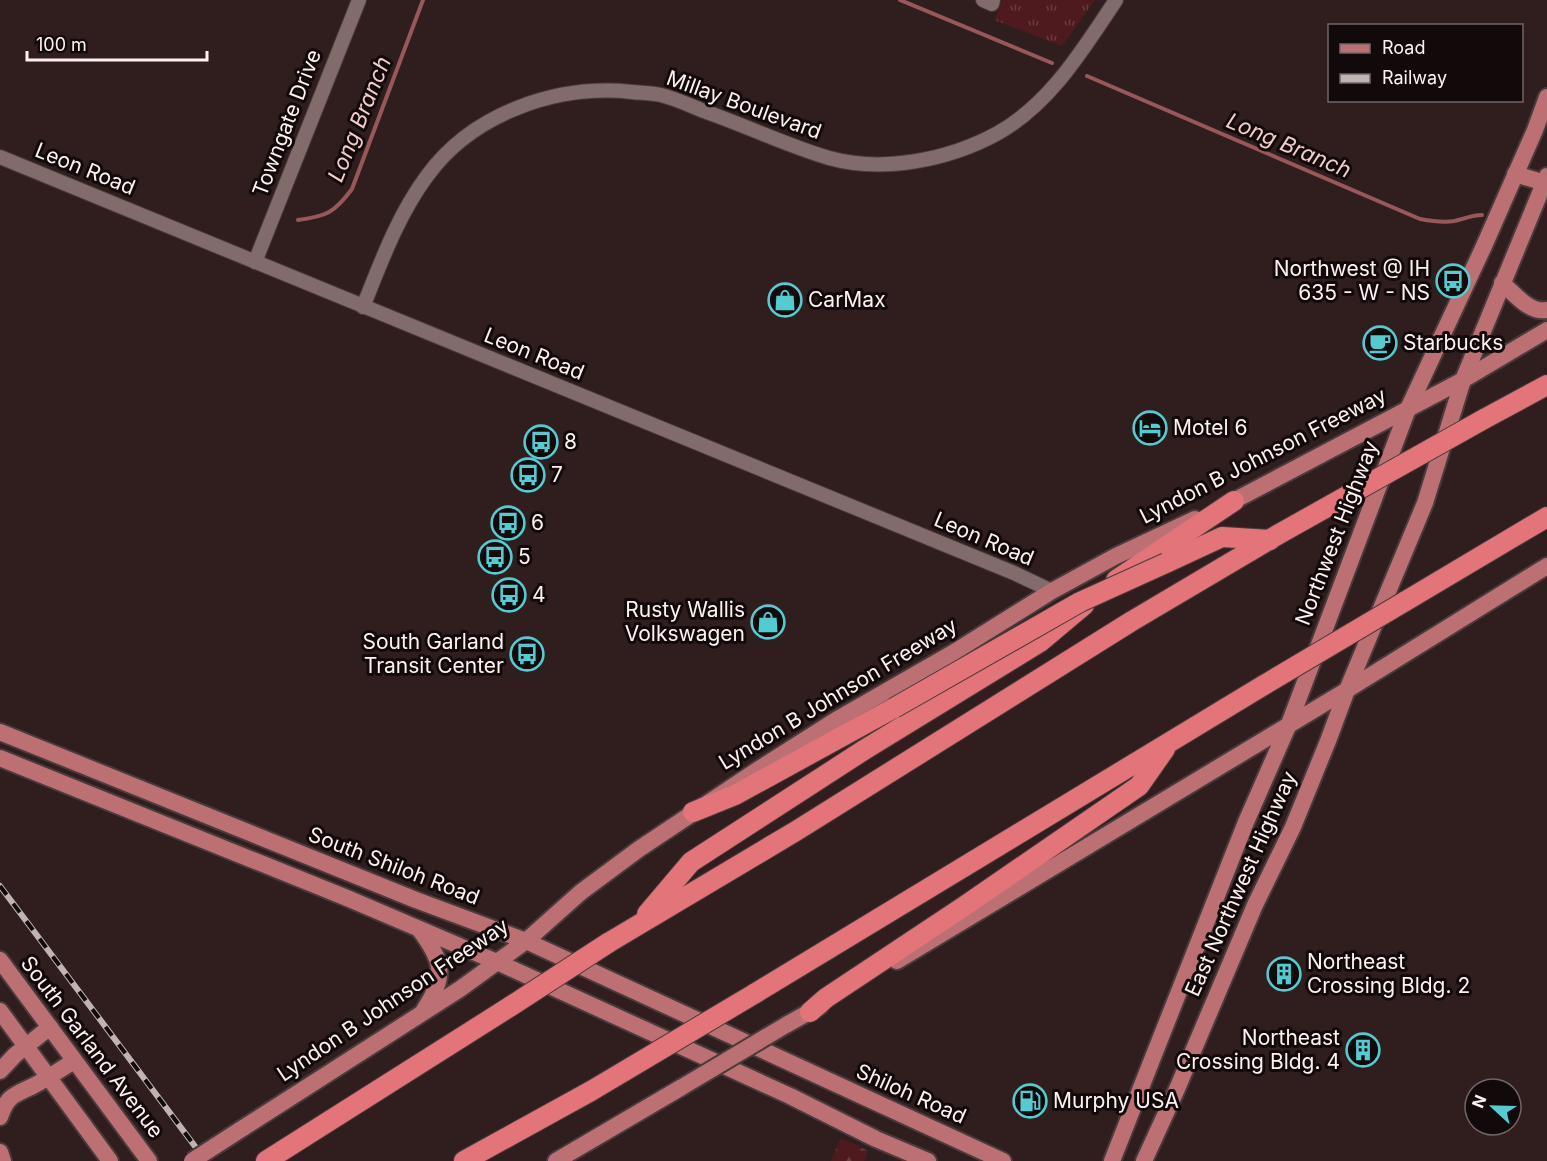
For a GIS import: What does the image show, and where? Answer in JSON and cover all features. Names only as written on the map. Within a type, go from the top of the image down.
[{"type":"highway","points":[[266,1161],[608,943],[807,824],[1132,621],[1274,537],[1547,385]]},
{"type":"highway","points":[[636,927],[691,862],[855,756],[1040,642],[1102,589],[1233,501]]},
{"type":"highway","points":[[464,1161],[591,1091],[1547,517]]},
{"type":"highway","points":[[693,812],[735,795],[1080,602],[1222,537],[1274,537]]},
{"type":"highway","points":[[810,1012],[826,998],[963,908],[1139,786],[1170,742]]},
{"type":"main road","name":"Northwest Highway","points":[[1289,724],[1408,409],[1484,246],[1547,97]]},
{"type":"main road","points":[[1347,690],[1425,503],[1462,380],[1546,179],[1515,174]]},
{"type":"main road","points":[[1502,283],[1526,305],[1543,311],[1547,310]]},
{"type":"main road","name":"Lyndon B Johnson Freeway","points":[[192,1161],[460,989],[526,941],[581,892],[693,812],[836,720],[951,654],[1052,591],[1116,556],[1233,501],[1408,409],[1547,330]]},
{"type":"main road","points":[[556,1161],[918,949],[1347,690],[1547,566]]},
{"type":"main road","points":[[1328,741],[1341,724],[1356,696],[1385,666]]},
{"type":"main road","name":"East Northwest Highway","points":[[1144,1161],[1255,905],[1293,827],[1347,690]]},
{"type":"main road","name":"East Northwest Highway","points":[[1112,1161],[1246,822],[1289,724]]},
{"type":"main road","name":"South Shiloh Road","points":[[0,732],[207,817],[526,941],[800,1068]]},
{"type":"main road","points":[[0,758],[418,928],[928,1161]]},
{"type":"main road","points":[[143,816],[160,811],[189,823],[198,823],[207,817]]},
{"type":"main road","points":[[347,898],[356,876]]},
{"type":"main road","points":[[418,928],[435,950],[439,965],[439,980],[434,994],[422,1013]]},
{"type":"main road","name":"South Garland Avenue","points":[[0,960],[148,1161]]},
{"type":"main road","points":[[0,1011],[110,1161]]},
{"type":"main road","points":[[0,1071],[50,1027]]},
{"type":"main road","points":[[0,1117],[10,1098],[74,1061]]},
{"type":"main road","points":[[790,1096],[800,1068]]},
{"type":"main road","name":"Shiloh Road","points":[[800,1068],[1003,1161]]},
{"type":"main road","points":[[33,1086],[69,1106]]},
{"type":"main road","points":[[0,1152],[3,1161]]},
{"type":"street","name":"Towngate Drive","points":[[255,262],[359,0]]},
{"type":"street","name":"Millay Boulevard","points":[[363,307],[399,220],[428,174],[451,150],[476,130],[502,115],[538,100],[618,90],[660,94],[831,158],[881,163],[930,159],[977,143],[998,132],[1035,105],[1071,67],[1116,0]]},
{"type":"street","name":"Leon Road","points":[[0,157],[1014,573],[1052,591]]},
{"type":"green space","points":[[1003,0],[1095,0],[1062,46],[994,20]]},
{"type":"green space","points":[[841,1138],[868,1151],[864,1161],[831,1161]]},
{"type":"waterway","name":"Long Branch","points":[[298,220],[329,212],[352,189],[423,0]]},
{"type":"waterway","name":"Long Branch","points":[[900,0],[1052,63]]},
{"type":"waterway","name":"Long Branch","points":[[1087,76],[1420,219],[1450,222],[1482,215]]},
{"type":"railway","points":[[0,886],[206,1161]]},
{"type":"place","name":"Northwest @ IH 635 - W - NS","points":[[1453,281]]},
{"type":"place","name":"CarMax","points":[[785,300]]},
{"type":"place","name":"Starbucks","points":[[1380,343]]},
{"type":"place","name":"Motel 6","points":[[1150,428]]},
{"type":"place","name":"8","points":[[541,442]]},
{"type":"place","name":"7","points":[[528,475]]},
{"type":"place","name":"6","points":[[508,523]]},
{"type":"place","name":"5","points":[[495,557]]},
{"type":"place","name":"4","points":[[509,595]]},
{"type":"place","name":"Rusty Wallis Volkswagen","points":[[768,622]]},
{"type":"place","name":"South Garland Transit Center","points":[[527,654]]},
{"type":"place","name":"Northeast Crossing Bldg. 2","points":[[1284,974]]},
{"type":"place","name":"Northeast Crossing Bldg. 4","points":[[1363,1050]]},
{"type":"place","name":"Murphy USA","points":[[1030,1101]]}]
